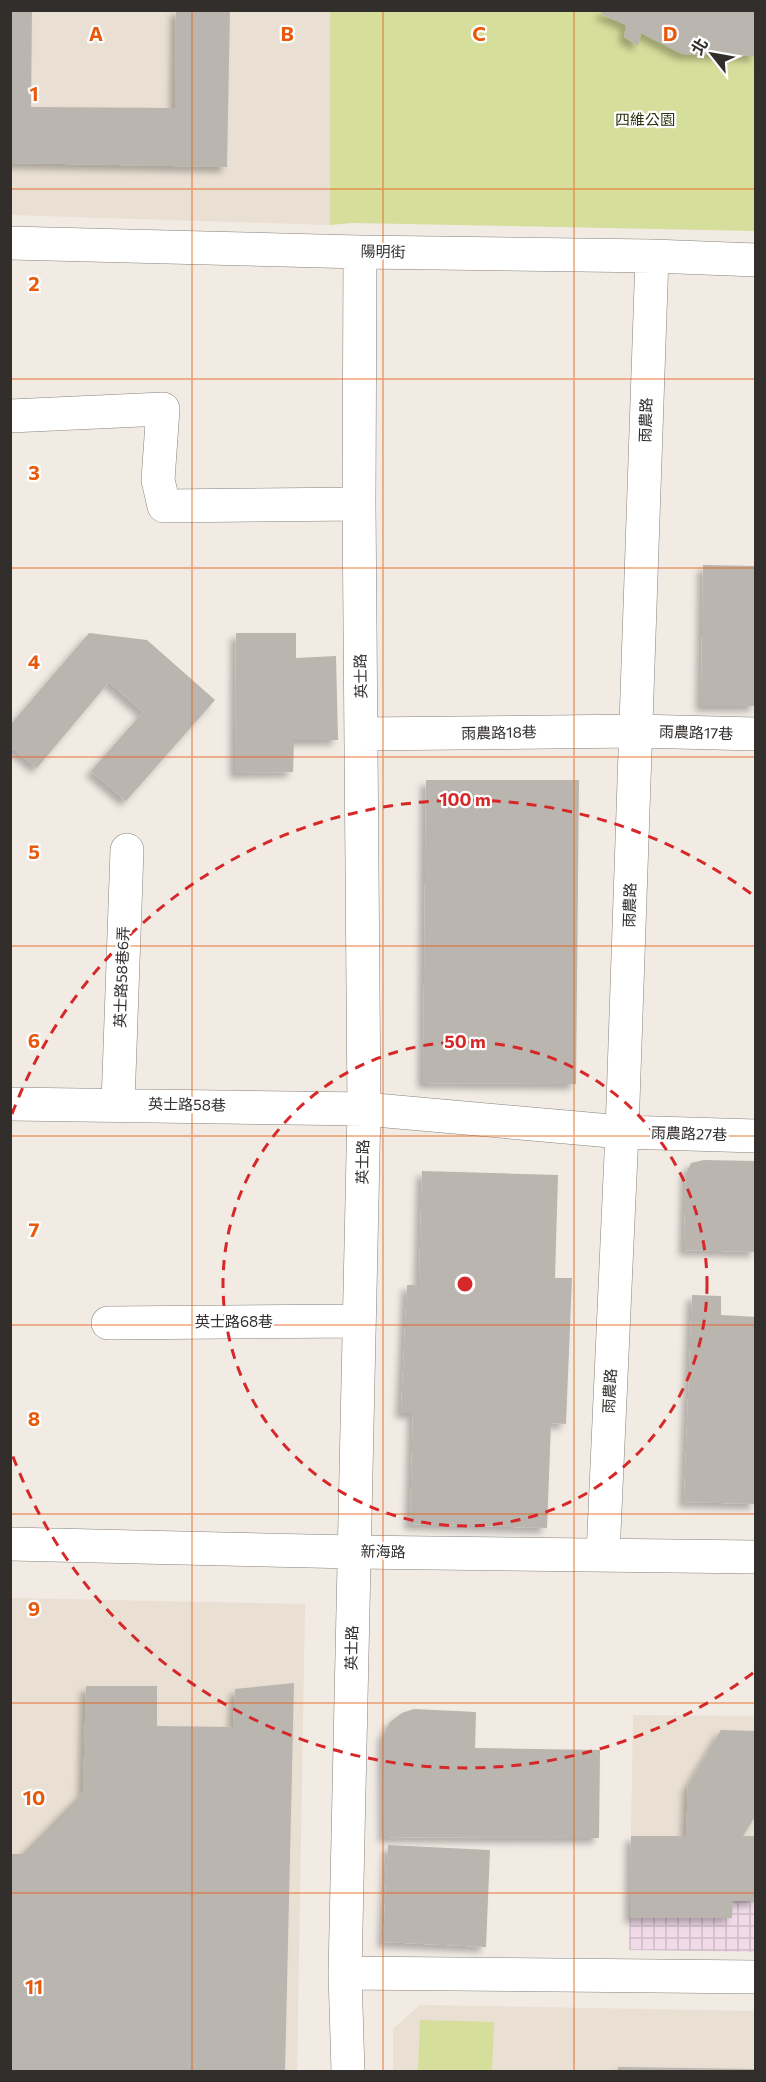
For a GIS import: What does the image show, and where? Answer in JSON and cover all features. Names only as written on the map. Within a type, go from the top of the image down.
[{"type":"street","name":"陽明街","points":[[10,243],[756,260]]},
{"type":"street","name":"英士路","points":[[348,2072],[345,1973],[364,1109],[359,504],[360,252]]},
{"type":"street","name":"雨農路","points":[[603,1555],[622,1132],[652,256]]},
{"type":"street","points":[[10,416],[163,409],[158,480],[164,506],[359,504]]},
{"type":"street","name":"雨農路18巷","points":[[362,734],[636,731]]},
{"type":"street","name":"雨農路17巷","points":[[636,731],[756,734]]},
{"type":"street","name":"英士路58巷6弄","points":[[118,1104],[126,850]]},
{"type":"street","name":"英士路58巷","points":[[10,1104],[364,1109],[622,1132]]},
{"type":"street","name":"雨農路27巷","points":[[622,1132],[756,1136]]},
{"type":"street","name":"英士路68巷","points":[[108,1323],[359,1322]]},
{"type":"street","name":"新海路","points":[[10,1544],[354,1552],[756,1557]]},
{"type":"street","points":[[345,1973],[756,1977]]},
{"type":"shaded area","points":[[11,11],[330,11],[330,225],[11,215]]},
{"type":"shaded area","points":[[11,1598],[305,1604],[297,2071],[11,2072]]},
{"type":"shaded area","points":[[633,1715],[755,1716],[755,1836],[631,1836]]},
{"type":"shaded area","points":[[631,1836],[755,1836],[755,1952],[629,1950]]},
{"type":"shaded area","points":[[420,2005],[755,2011],[755,2071],[393,2072],[393,2029]]},
{"type":"green space","name":"四維公園","points":[[330,11],[755,11],[755,231],[353,223],[330,225]]},
{"type":"green space","points":[[420,2020],[494,2022],[492,2071],[418,2071]]},
{"type":"building","points":[[10,10],[32,10],[31,107],[175,108],[176,10],[230,10],[227,167],[10,163]]},
{"type":"building","points":[[603,10],[756,10],[756,56],[682,54],[641,33],[638,46],[624,37],[626,25],[601,14]]},
{"type":"building","points":[[703,565],[756,566],[756,706],[701,706]]},
{"type":"building","points":[[89,633],[147,640],[215,700],[126,801],[91,771],[143,712],[109,682],[37,768],[10,746],[10,725]]},
{"type":"building","points":[[236,633],[296,633],[296,658],[336,656],[338,740],[294,740],[293,772],[235,773]]},
{"type":"building","points":[[426,780],[579,780],[576,1084],[423,1083]]},
{"type":"building","points":[[704,1160],[756,1161],[756,1252],[684,1250],[686,1174],[691,1163]]},
{"type":"building","points":[[422,1171],[558,1175],[555,1278],[572,1278],[566,1424],[551,1423],[547,1528],[410,1524],[413,1413],[401,1413],[407,1285],[419,1285]]},
{"type":"building","points":[[692,1295],[721,1296],[721,1315],[756,1317],[756,1504],[684,1502]]},
{"type":"building","points":[[294,1683],[285,2072],[10,2072],[10,1854],[22,1854],[83,1792],[86,1686],[157,1686],[157,1726],[233,1727],[235,1689]]},
{"type":"building","points":[[414,1709],[476,1712],[475,1748],[600,1750],[599,1838],[384,1837],[383,1736],[390,1722],[402,1713]]},
{"type":"building","points":[[721,1730],[756,1731],[756,1815],[743,1836],[756,1836],[756,1901],[733,1901],[732,1918],[630,1918],[631,1836],[686,1836],[688,1786]]},
{"type":"building","points":[[388,1845],[490,1850],[486,1947],[383,1942]]},
{"type":"building","points":[[618,2067],[756,2069],[756,2072],[618,2072]]}]
